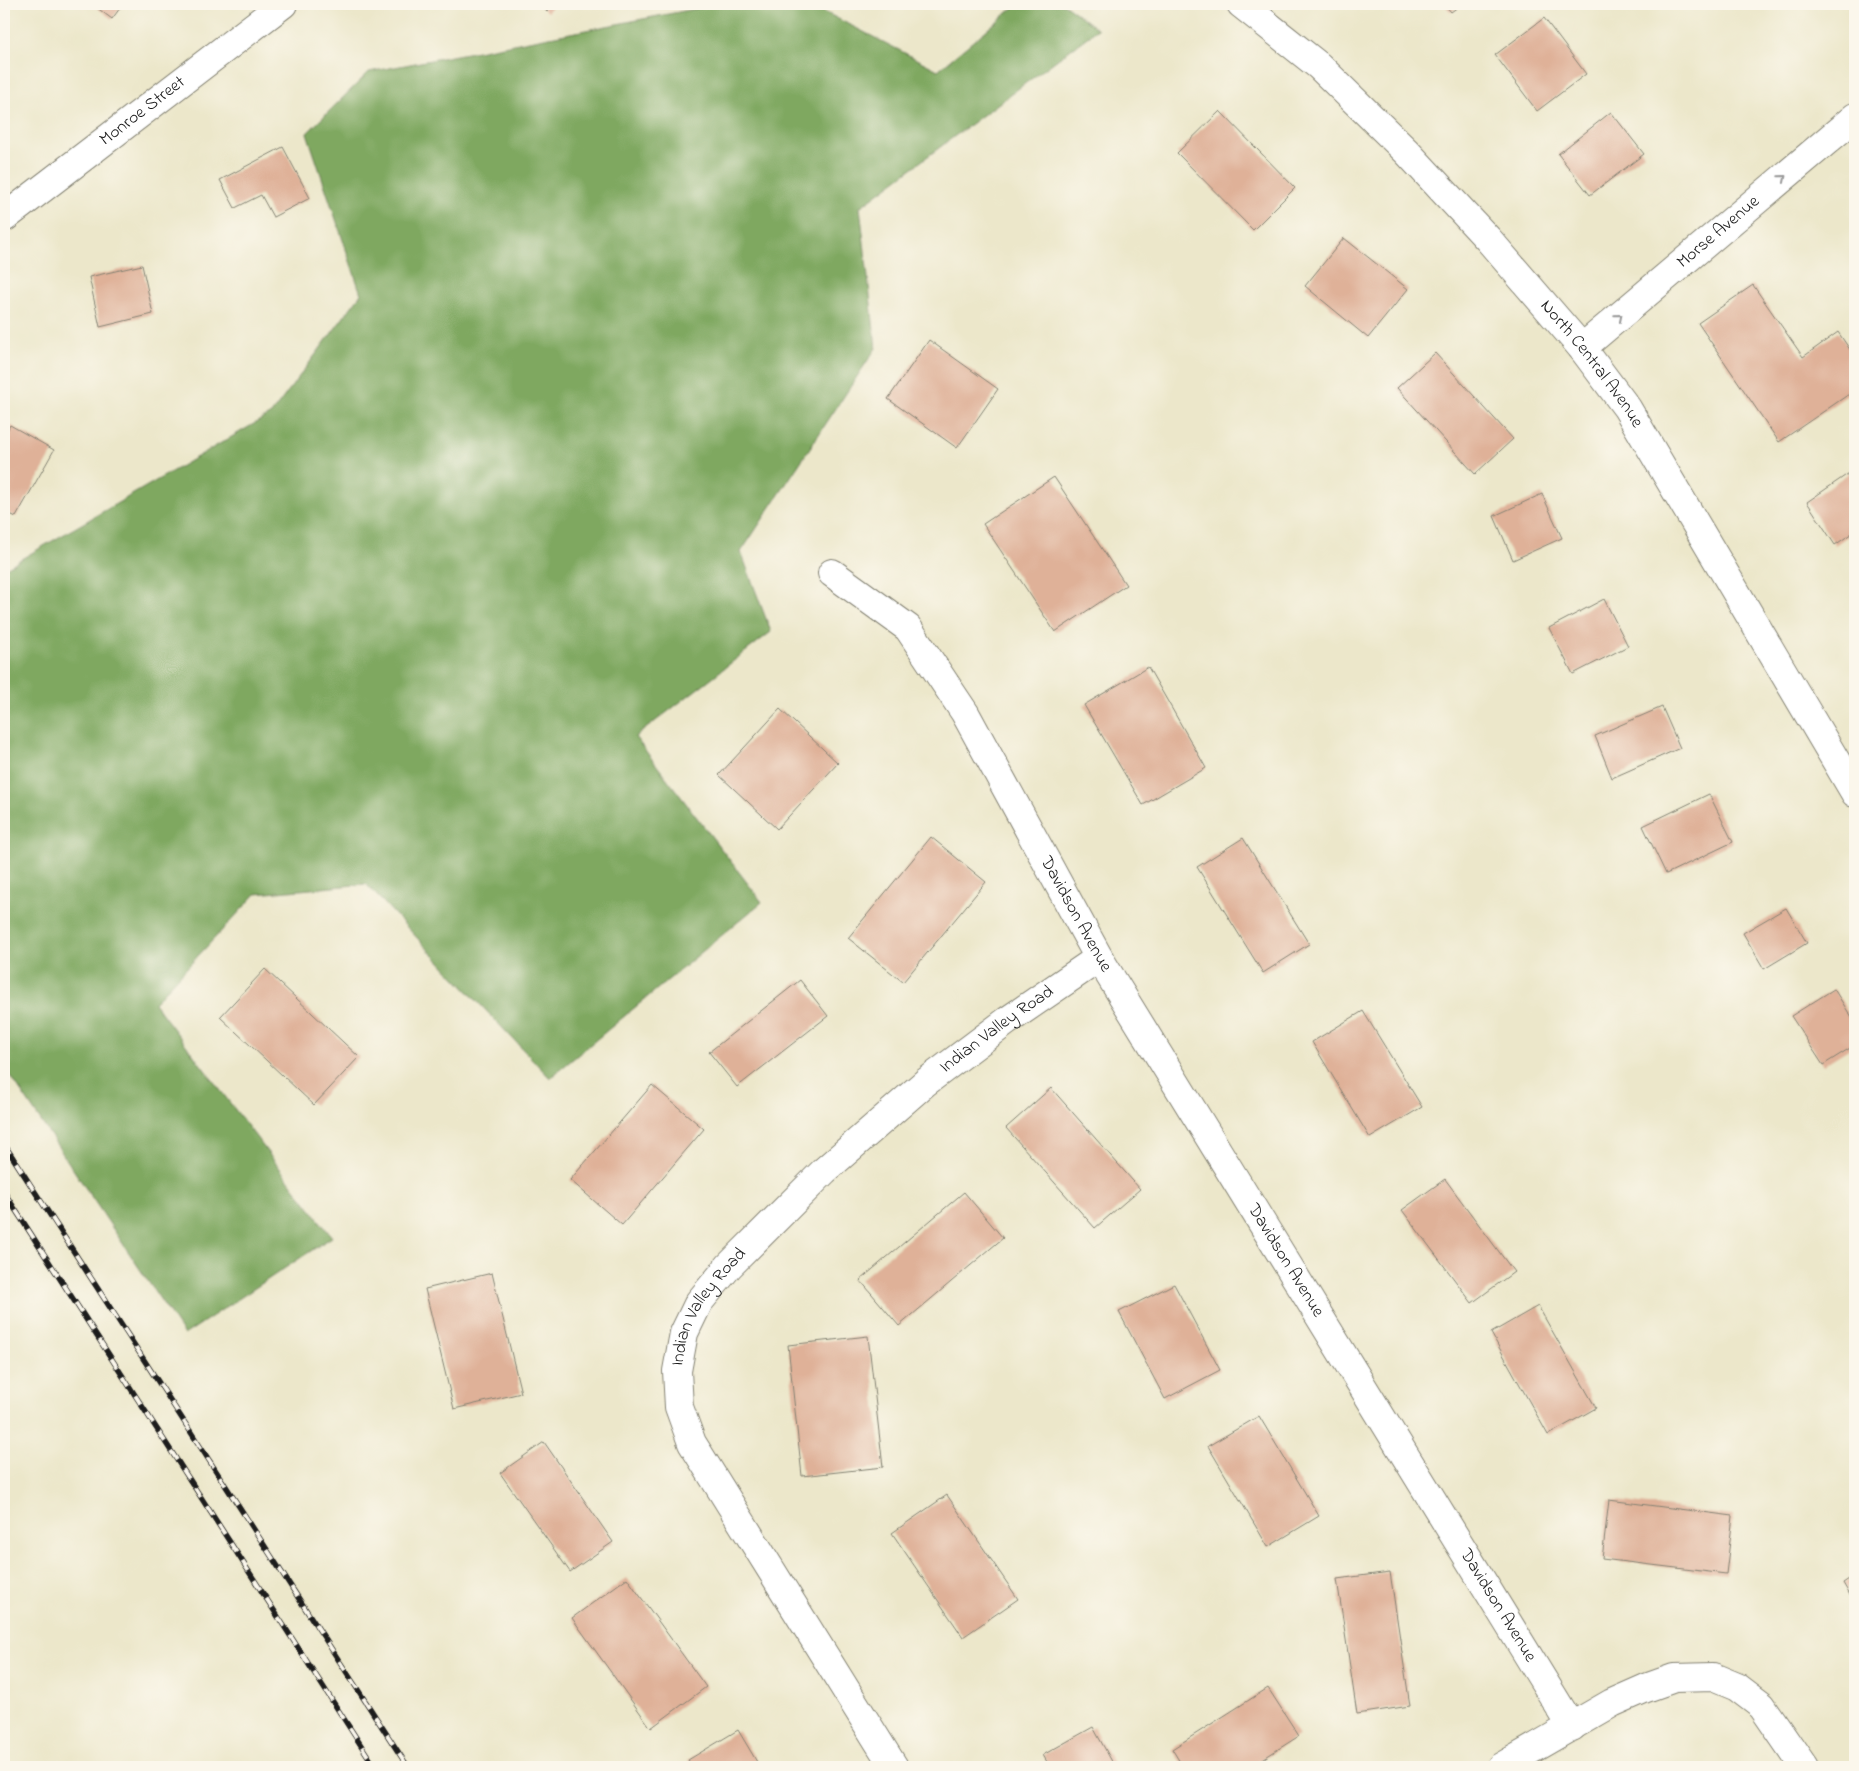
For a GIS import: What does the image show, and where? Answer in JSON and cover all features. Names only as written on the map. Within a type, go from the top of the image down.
[{"type":"street","name":"Monroe Street","points":[[4,218],[283,4]]},
{"type":"street","name":"North Central Avenue","points":[[1241,4],[1318,66],[1407,152],[1488,239],[1582,348],[1627,408],[1855,793]]},
{"type":"street","name":"Morse Avenue","points":[[1582,348],[1855,117]]},
{"type":"street","name":"Davidson Avenue","points":[[832,573],[908,628],[964,713],[1099,958],[1572,1727]]},
{"type":"street","name":"Indian Valley Road","points":[[894,1767],[692,1443],[679,1407],[677,1380],[684,1334],[699,1302],[729,1266],[824,1171],[934,1077],[1007,1021],[1099,958]]},
{"type":"street","points":[[1501,1767],[1612,1703],[1646,1688],[1674,1678],[1713,1677],[1737,1686],[1762,1706],[1804,1767]]},
{"type":"green space","points":[[720,4],[809,4],[938,70],[1018,4],[1064,4],[1098,29],[860,207],[876,348],[741,552],[771,632],[635,737],[762,902],[550,1078],[366,884],[256,894],[154,1003],[332,1237],[184,1335],[4,1066],[4,569],[271,414],[361,294],[307,133],[369,72]]},
{"type":"building","points":[[92,4],[123,4],[112,19]]},
{"type":"building","points":[[539,4],[555,4],[547,12]]},
{"type":"building","points":[[1444,4],[1462,4],[1451,12]]},
{"type":"building","points":[[1544,18],[1586,74],[1537,111],[1495,55]]},
{"type":"building","points":[[1220,111],[1295,188],[1253,230],[1177,153]]},
{"type":"building","points":[[1611,112],[1644,154],[1590,195],[1558,154]]},
{"type":"building","points":[[283,147],[310,198],[273,217],[261,195],[235,208],[220,180]]},
{"type":"building","points":[[1344,238],[1408,289],[1368,338],[1305,286]]},
{"type":"building","points":[[142,265],[153,314],[100,327],[89,277]]},
{"type":"building","points":[[1753,285],[1803,357],[1838,332],[1855,357],[1855,390],[1779,442],[1698,323]]},
{"type":"building","points":[[929,340],[998,389],[957,448],[888,399]]},
{"type":"building","points":[[1435,353],[1513,439],[1475,474],[1397,388]]},
{"type":"building","points":[[10,425],[54,450],[16,517],[4,511],[4,436]]},
{"type":"building","points":[[1855,469],[1855,531],[1835,545],[1807,502]]},
{"type":"building","points":[[1054,477],[1126,585],[1055,632],[983,524]]},
{"type":"building","points":[[1542,494],[1562,538],[1513,560],[1494,516]]},
{"type":"building","points":[[1604,599],[1628,646],[1573,674],[1549,628]]},
{"type":"building","points":[[1148,667],[1206,768],[1143,805],[1084,705]]},
{"type":"building","points":[[1662,707],[1680,748],[1612,778],[1595,736]]},
{"type":"building","points":[[780,709],[838,763],[777,829],[719,775]]},
{"type":"building","points":[[1709,794],[1733,842],[1666,874],[1643,826]]},
{"type":"building","points":[[931,837],[986,882],[903,982],[848,938]]},
{"type":"building","points":[[1243,838],[1309,944],[1263,973],[1197,867]]},
{"type":"building","points":[[1786,908],[1807,943],[1764,969],[1743,933]]},
{"type":"building","points":[[265,969],[359,1057],[314,1105],[220,1017]]},
{"type":"building","points":[[800,980],[828,1016],[737,1087],[709,1052]]},
{"type":"building","points":[[1834,989],[1855,1023],[1855,1045],[1823,1065],[1791,1016]]},
{"type":"building","points":[[1363,1011],[1422,1107],[1370,1138],[1312,1042]]},
{"type":"building","points":[[652,1085],[704,1129],[622,1225],[570,1180]]},
{"type":"building","points":[[1051,1088],[1140,1189],[1095,1228],[1006,1128]]},
{"type":"building","points":[[1445,1179],[1514,1272],[1472,1303],[1402,1210]]},
{"type":"building","points":[[964,1192],[1003,1238],[899,1326],[860,1280]]},
{"type":"building","points":[[492,1273],[521,1393],[454,1409],[425,1289]]},
{"type":"building","points":[[1174,1284],[1220,1370],[1165,1399],[1119,1312]]},
{"type":"building","points":[[1538,1306],[1596,1408],[1548,1435],[1491,1333]]},
{"type":"building","points":[[868,1336],[883,1467],[802,1476],[788,1345]]},
{"type":"building","points":[[1259,1416],[1319,1516],[1268,1547],[1208,1446]]},
{"type":"building","points":[[544,1442],[613,1542],[570,1572],[500,1473]]},
{"type":"building","points":[[947,1495],[1018,1599],[963,1637],[892,1533]]},
{"type":"building","points":[[1609,1500],[1733,1516],[1726,1574],[1602,1559]]},
{"type":"building","points":[[1390,1572],[1410,1706],[1357,1714],[1337,1579]]},
{"type":"building","points":[[1855,1575],[1855,1604],[1843,1583]]},
{"type":"building","points":[[627,1578],[706,1687],[651,1728],[572,1618]]},
{"type":"building","points":[[1268,1688],[1299,1736],[1250,1767],[1183,1767],[1172,1749]]},
{"type":"building","points":[[1093,1727],[1115,1767],[1050,1767],[1043,1755]]},
{"type":"building","points":[[738,1730],[760,1767],[693,1767],[688,1760]]},
{"type":"railway","points":[[4,1144],[408,1767]]},
{"type":"railway","points":[[4,1192],[375,1767]]}]
